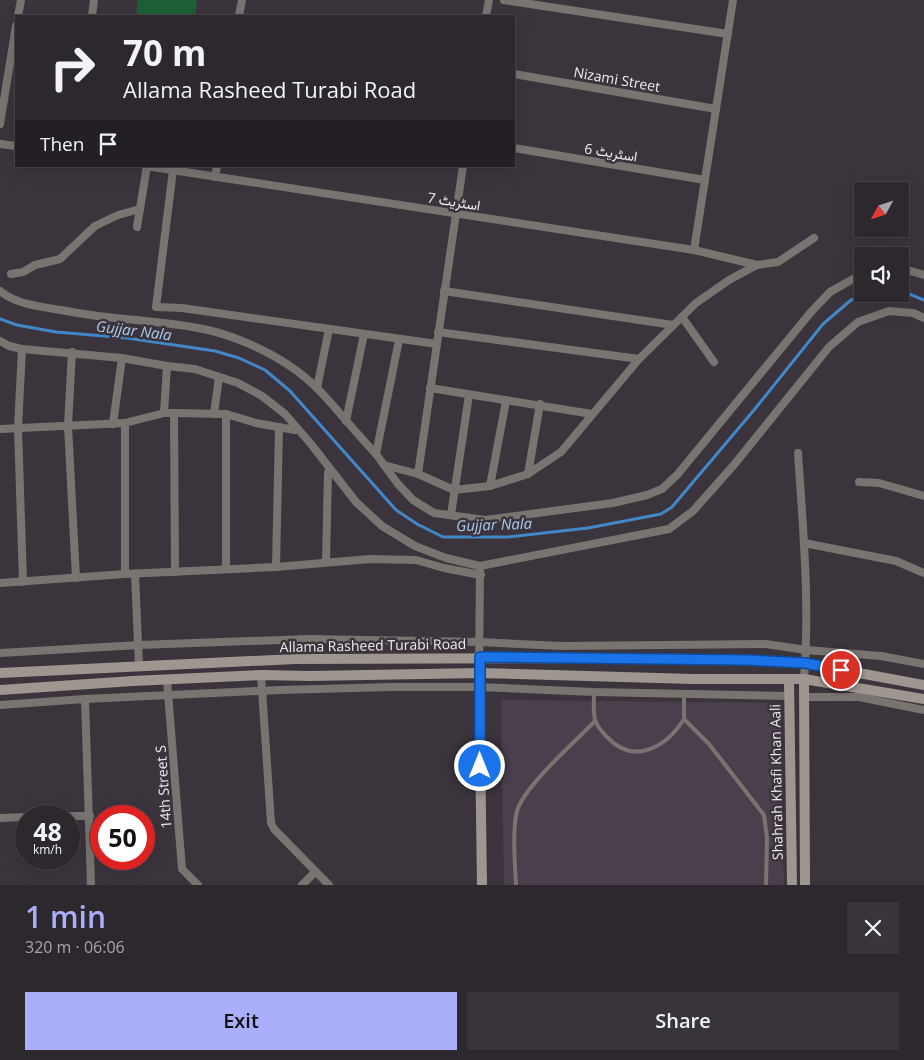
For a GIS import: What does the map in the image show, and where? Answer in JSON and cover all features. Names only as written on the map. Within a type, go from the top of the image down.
[{"type":"main road","name":"Allama Rasheed Turabi Road","points":[[0,673],[295,658],[480,657],[747,660],[805,663],[924,686]]},
{"type":"main road","name":"Allama Rasheed Turabi Road","points":[[0,690],[261,675],[480,673],[693,679],[789,679],[924,699]]},
{"type":"main road","points":[[480,673],[482,885]]},
{"type":"main road","name":"Shahrah Khafi Khan Aali","points":[[789,679],[792,885]]},
{"type":"main road","name":"Shahrah Khafi Khan Aali","points":[[804,680],[805,885]]},
{"type":"street","points":[[18,15],[21,0]]},
{"type":"street","points":[[92,15],[94,0]]},
{"type":"street","points":[[240,15],[242,0]]},
{"type":"street","points":[[486,15],[489,0]]},
{"type":"street","points":[[504,0],[728,34]]},
{"type":"street","points":[[694,250],[733,0]]},
{"type":"street","points":[[0,124],[15,32]]},
{"type":"street","name":"Nizami Street","points":[[515,74],[716,108]]},
{"type":"street","points":[[0,144],[15,146]]},
{"type":"street","name":"اسٹریٹ 6","points":[[515,148],[705,180]]},
{"type":"street","points":[[137,227],[147,167]]},
{"type":"street","name":"اسٹریٹ 7","points":[[153,167],[694,250],[757,265]]},
{"type":"street","points":[[215,177],[217,167]]},
{"type":"street","points":[[418,474],[463,167]]},
{"type":"street","points":[[172,170],[156,307],[182,308],[437,344]]},
{"type":"street","points":[[11,274],[23,272],[36,265],[60,259],[95,226],[118,215],[140,209]]},
{"type":"street","name":"اسٹریٹ 7","points":[[454,490],[490,486],[528,474],[561,452],[639,359],[696,303],[729,280],[757,265],[778,262],[814,238]]},
{"type":"street","points":[[909,271],[924,275]]},
{"type":"street","points":[[0,290],[6,296],[46,308],[187,326],[235,338],[266,351],[296,370],[317,388],[376,454],[398,484],[413,500],[434,512],[485,520],[613,503],[647,495],[662,489],[677,474],[811,312],[830,292],[854,278]]},
{"type":"street","points":[[444,290],[673,325]]},
{"type":"street","points":[[0,341],[22,349],[72,352],[195,369],[238,383],[262,396],[285,414],[356,502],[382,526],[415,546],[446,558],[480,566],[669,529],[693,511],[733,466],[829,347],[858,322],[889,311],[913,313],[924,318]]},
{"type":"street","points":[[682,317],[714,362]]},
{"type":"street","points":[[317,388],[329,329]]},
{"type":"street","points":[[438,332],[639,359]]},
{"type":"street","points":[[346,421],[364,334]]},
{"type":"street","points":[[376,454],[399,340]]},
{"type":"street","points":[[22,349],[18,428],[23,582]]},
{"type":"street","points":[[72,352],[68,426],[76,578]]},
{"type":"street","points":[[114,424],[122,358]]},
{"type":"street","points":[[164,413],[167,366]]},
{"type":"street","points":[[214,414],[219,377]]},
{"type":"street","points":[[430,388],[506,401],[540,404],[592,414]]},
{"type":"street","points":[[451,515],[469,394]]},
{"type":"street","points":[[490,486],[506,401]]},
{"type":"street","points":[[528,474],[540,404]]},
{"type":"street","points":[[0,430],[126,423],[174,412],[226,414],[256,423],[296,430],[297,428]]},
{"type":"street","points":[[174,412],[176,572]]},
{"type":"street","points":[[226,414],[226,569]]},
{"type":"street","points":[[125,574],[126,423]]},
{"type":"street","points":[[276,567],[279,427]]},
{"type":"street","points":[[798,453],[804,543],[806,650],[804,680]]},
{"type":"street","points":[[384,465],[418,474],[454,490]]},
{"type":"street","points":[[326,562],[328,472],[331,470]]},
{"type":"street","points":[[859,482],[879,483],[924,496]]},
{"type":"street","points":[[804,543],[896,561],[924,573]]},
{"type":"street","points":[[0,583],[125,574],[276,567],[370,558],[416,560],[481,575]]},
{"type":"street","points":[[444,568],[446,558]]},
{"type":"street","points":[[480,566],[480,673]]},
{"type":"street","points":[[135,574],[139,666]]},
{"type":"street","points":[[0,653],[139,645],[308,639],[480,642],[561,646],[766,644],[806,650],[881,656],[924,664]]},
{"type":"street","points":[[261,675],[271,823],[274,829],[329,885]]},
{"type":"street","name":"14th Street S","points":[[167,680],[182,869],[198,885]]},
{"type":"street","points":[[0,705],[169,695],[391,687],[480,687],[594,692],[789,696]]},
{"type":"street","points":[[804,697],[859,697],[924,710]]},
{"type":"street","points":[[80,816],[90,816],[85,699]]},
{"type":"street","points":[[0,818],[15,818]]},
{"type":"street","points":[[91,870],[91,885]]},
{"type":"street","points":[[302,885],[315,872]]},
{"type":"lane","points":[[594,692],[595,721],[601,731],[616,746],[633,751],[646,751],[665,742],[677,730],[684,719],[684,693]]},
{"type":"lane","points":[[684,719],[709,744],[764,815],[767,838],[766,885]]},
{"type":"lane","points":[[516,885],[515,823],[517,811],[523,799],[547,770],[595,721]]},
{"type":"shaded area","points":[[501,700],[779,703],[784,885],[504,885]]},
{"type":"green space","points":[[138,0],[197,0],[195,15],[136,15]]},
{"type":"waterway","name":"Gujjar Nala","points":[[909,294],[924,300]]},
{"type":"waterway","name":"Gujjar Nala","points":[[0,319],[17,325],[56,332],[127,338],[215,351],[239,358],[265,370],[290,391],[396,510],[417,524],[443,537],[507,537],[588,528],[661,514],[672,507],[754,410],[823,324],[854,299]]},
{"type":"route","points":[[480,766],[480,657],[747,660],[805,663],[841,670]]}]
